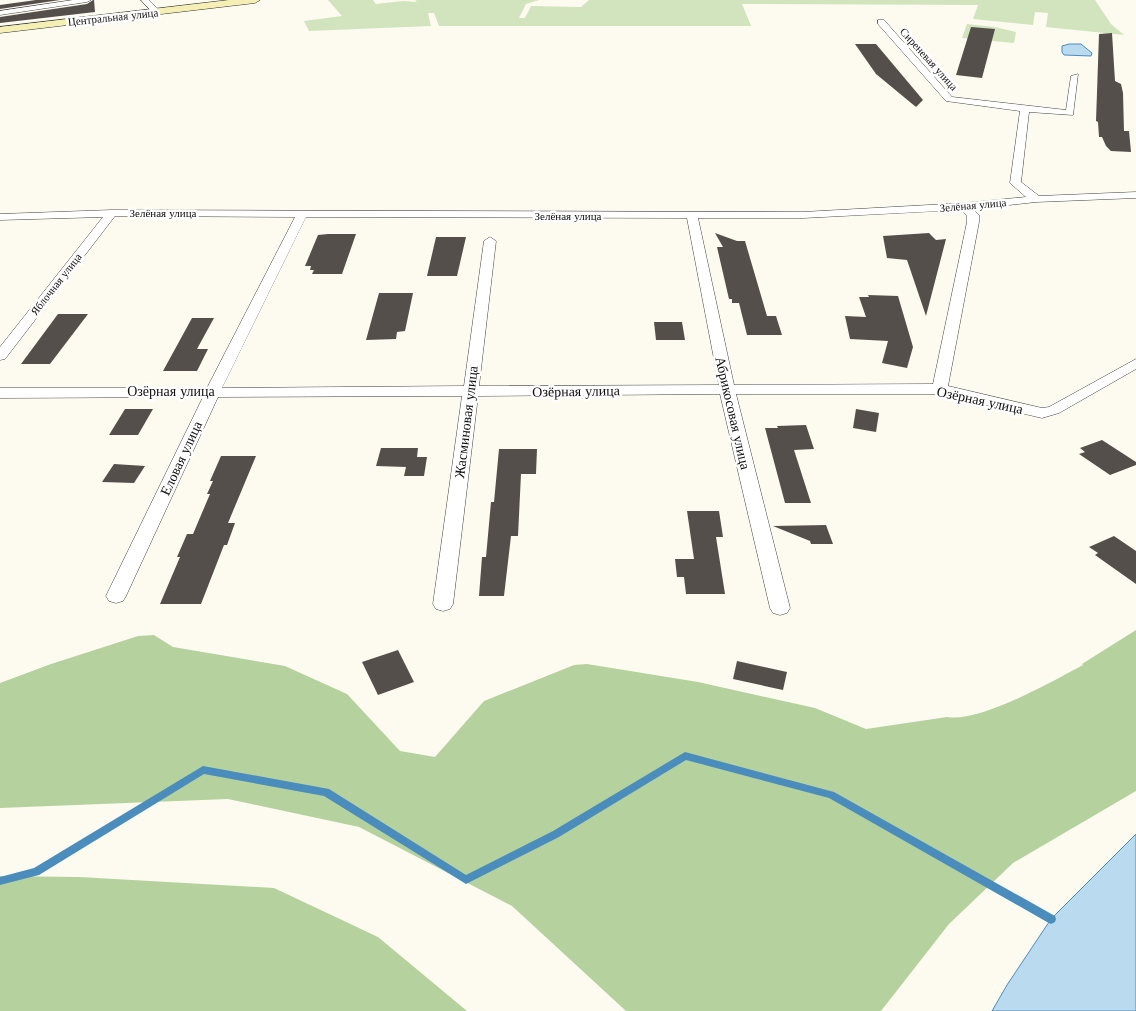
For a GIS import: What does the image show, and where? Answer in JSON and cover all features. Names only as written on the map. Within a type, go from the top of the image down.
[{"type":"main road","name":"Центральная улица","points":[[0,30],[255,0]]},
{"type":"street","points":[[0,13],[87,0]]},
{"type":"street","points":[[145,0],[157,12]]},
{"type":"street","name":"Сиреневая улица","points":[[881,22],[949,99],[1070,113],[1075,76]]},
{"type":"street","points":[[1025,109],[1015,183],[1036,199]]},
{"type":"street","name":"Зелёная улица","points":[[0,217],[112,213],[803,216],[965,206],[1036,199],[1136,195]]},
{"type":"street","points":[[940,389],[954,311],[974,222],[973,215],[965,206]]},
{"type":"street","name":"Яблочная улица","points":[[0,356],[112,213]]},
{"type":"street","name":"Еловая улица","points":[[116,596],[213,391],[302,214]]},
{"type":"street","name":"Абрикосовая улица","points":[[692,216],[727,390],[780,608]]},
{"type":"street","name":"Жасминовая улица","points":[[443,604],[490,240]]},
{"type":"street","name":"Озёрная улица","points":[[0,393],[940,389],[1042,413],[1054,410],[1136,362]]},
{"type":"green space","points":[[328,0],[373,0],[376,4],[403,1],[417,2],[415,0],[539,0],[526,4],[519,18],[525,18],[531,6],[581,7],[589,0],[1095,0],[1111,24],[1124,35],[1046,27],[1048,13],[1035,12],[1033,25],[973,19],[978,5],[742,4],[751,26],[439,26],[434,13],[428,13],[431,26],[309,31],[304,21],[342,16]]},
{"type":"green space","points":[[967,24],[995,27],[1016,32],[1014,43],[962,38]]},
{"type":"green space","points":[[1136,630],[1136,791],[1013,863],[949,924],[881,1011],[626,1011],[512,906],[359,827],[228,799],[0,808],[0,683],[51,664],[138,636],[154,635],[173,647],[285,666],[347,694],[400,751],[435,757],[484,701],[574,665],[587,664],[698,682],[815,708],[866,729],[978,714],[1016,699],[1083,665]]},
{"type":"green space","points":[[0,876],[79,877],[274,888],[378,937],[467,1011],[0,1011]]},
{"type":"water","points":[[1081,44],[1092,53],[1091,56],[1064,55],[1062,46]]},
{"type":"water","points":[[1136,834],[1136,1011],[992,1011],[1051,919]]},
{"type":"building","points":[[36,0],[60,0],[0,9],[0,5]]},
{"type":"building","points":[[93,0],[95,12],[0,23],[0,17],[87,4]]},
{"type":"building","points":[[971,27],[995,29],[982,78],[956,75]]},
{"type":"building","points":[[1112,33],[1115,81],[1121,84],[1124,131],[1129,131],[1131,152],[1111,151],[1106,146],[1102,137],[1099,137],[1098,122],[1096,121],[1099,34]]},
{"type":"building","points":[[855,44],[876,44],[923,100],[916,107],[876,74]]},
{"type":"building","points":[[715,233],[737,241],[745,241],[767,316],[776,316],[782,335],[747,335],[739,303],[732,303],[732,299],[729,299],[717,247],[723,247]]},
{"type":"building","points":[[929,233],[936,240],[946,239],[926,316],[907,260],[887,258],[883,236]]},
{"type":"building","points":[[356,234],[342,274],[312,274],[314,270],[310,270],[311,266],[305,266],[318,235]]},
{"type":"building","points":[[436,237],[466,237],[457,276],[427,276]]},
{"type":"building","points":[[379,293],[413,293],[405,331],[397,332],[396,339],[366,340]]},
{"type":"building","points":[[868,295],[898,296],[913,347],[907,368],[882,363],[888,341],[850,339],[845,316],[866,317],[859,297],[869,297]]},
{"type":"building","points":[[58,314],[88,314],[50,364],[21,364]]},
{"type":"building","points":[[192,318],[214,318],[197,349],[208,349],[197,371],[163,371]]},
{"type":"building","points":[[654,322],[682,322],[685,340],[656,340]]},
{"type":"building","points":[[125,409],[153,409],[138,435],[109,435]]},
{"type":"building","points":[[856,409],[879,413],[876,432],[853,428]]},
{"type":"building","points":[[806,425],[814,449],[794,450],[811,503],[785,503],[765,428]]},
{"type":"building","points":[[1102,440],[1136,462],[1136,465],[1110,475],[1079,454],[1085,452],[1080,448]]},
{"type":"building","points":[[381,448],[418,448],[417,457],[427,457],[424,476],[404,476],[406,467],[376,466]]},
{"type":"building","points":[[499,449],[537,449],[536,474],[521,474],[518,536],[511,536],[504,596],[479,596],[482,557],[486,557],[491,502],[494,502]]},
{"type":"building","points":[[221,456],[256,456],[228,523],[235,523],[227,545],[224,545],[201,604],[160,604],[180,557],[177,557],[187,534],[193,534],[210,494],[207,494],[213,481],[210,481]]},
{"type":"building","points":[[114,464],[145,466],[134,483],[102,482]]},
{"type":"building","points":[[687,511],[719,511],[723,537],[716,537],[725,594],[686,594],[684,577],[677,577],[675,559],[694,559]]},
{"type":"building","points":[[826,525],[833,544],[811,544],[810,541],[773,526]]},
{"type":"building","points":[[1114,536],[1136,551],[1136,584],[1095,555],[1098,553],[1089,547]]},
{"type":"building","points":[[398,650],[414,682],[378,695],[362,662]]},
{"type":"building","points":[[737,661],[787,672],[783,690],[733,679]]},
{"type":"waterway","points":[[0,881],[36,872],[203,770],[326,792],[466,880],[556,834],[685,756],[831,795],[1051,919]]}]
